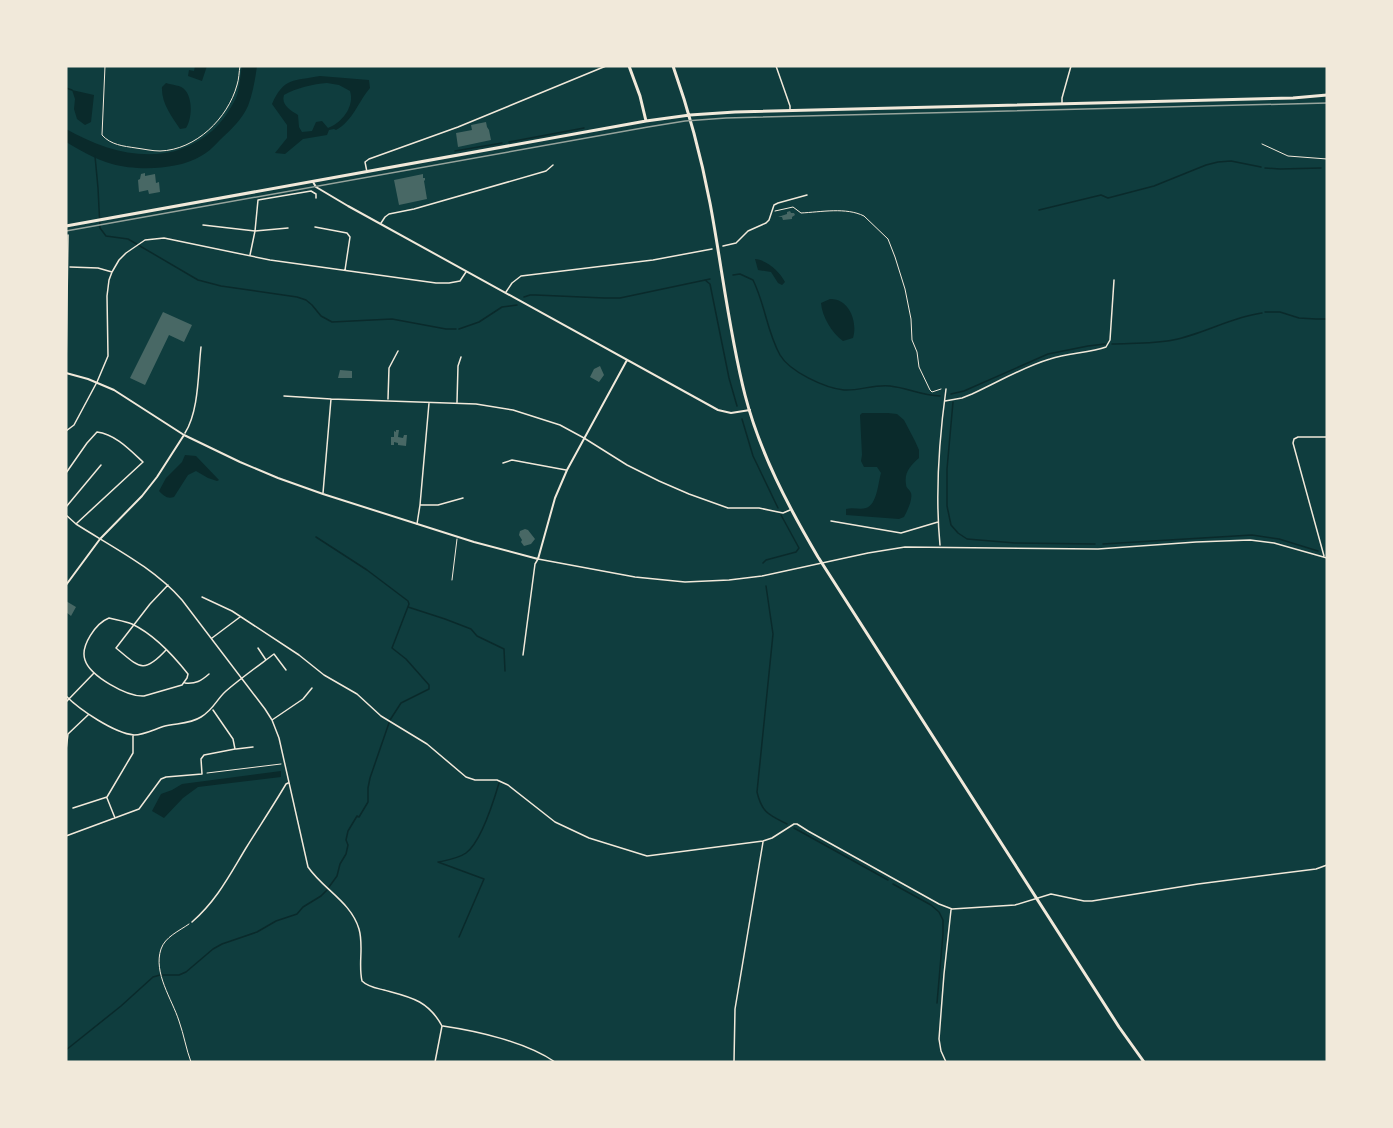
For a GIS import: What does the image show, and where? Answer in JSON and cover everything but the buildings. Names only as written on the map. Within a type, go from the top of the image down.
[{"type":"main road","points":[[628,66],[640,96],[646,121]]},
{"type":"main road","points":[[673,66],[694,132],[710,204],[736,355],[750,410],[770,467],[818,557],[1036,899],[1144,1062]]},
{"type":"main road","points":[[66,226],[646,121],[711,113],[1327,95]]},
{"type":"street","points":[[367,172],[366,162],[369,159],[458,127],[606,66]]},
{"type":"street","points":[[776,66],[790,111]]},
{"type":"street","points":[[1062,104],[1071,66]]},
{"type":"street","points":[[381,224],[389,214],[546,171],[554,165]]},
{"type":"street","points":[[313,182],[316,187],[381,224],[718,410],[731,413],[750,410]]},
{"type":"street","points":[[249,256],[255,231],[258,200],[311,191],[316,194],[316,198]]},
{"type":"street","points":[[723,246],[736,243],[748,231],[766,223],[774,205],[807,195]]},
{"type":"street","points":[[203,225],[255,231],[288,228]]},
{"type":"street","points":[[315,226],[347,233],[350,237],[345,271]]},
{"type":"street","points":[[69,235],[66,373],[97,382],[123,395],[184,435],[240,462],[323,494],[457,537],[538,559],[635,577],[685,582],[751,577],[905,547],[1098,549],[1250,540],[1274,543],[1326,557]]},
{"type":"street","points":[[66,430],[74,425],[108,356],[109,280],[119,260],[145,240],[164,238],[249,256],[443,283],[460,281],[466,271]]},
{"type":"street","points":[[505,293],[521,276],[653,260],[712,249]]},
{"type":"street","points":[[69,267],[98,268],[112,273]]},
{"type":"street","points":[[945,401],[972,394],[1049,359],[1106,347],[1110,340],[1114,280]]},
{"type":"street","points":[[66,585],[100,539],[158,477],[188,428],[193,413],[201,346]]},
{"type":"street","points":[[388,400],[389,368],[398,351]]},
{"type":"street","points":[[457,403],[458,366],[461,357]]},
{"type":"street","points":[[523,655],[535,564],[555,498],[567,470],[627,360]]},
{"type":"street","points":[[940,546],[938,522],[940,451],[946,389]]},
{"type":"street","points":[[284,396],[457,403],[513,410],[560,425],[627,465],[688,494],[729,507],[765,509],[783,513],[791,510]]},
{"type":"street","points":[[323,494],[332,399]]},
{"type":"street","points":[[417,524],[429,402]]},
{"type":"street","points":[[66,473],[97,432],[114,439],[143,462],[76,524]]},
{"type":"street","points":[[1326,557],[1293,443],[1298,437],[1327,437]]},
{"type":"street","points":[[503,463],[512,460],[567,470]]},
{"type":"street","points":[[66,507],[101,465]]},
{"type":"street","points":[[420,505],[438,506],[463,498]]},
{"type":"street","points":[[66,515],[168,585],[265,709],[279,738],[308,867],[346,906],[359,927],[362,981],[371,986],[410,997],[433,1011],[442,1026],[435,1062]]},
{"type":"street","points":[[831,521],[902,533],[938,522]]},
{"type":"street","points":[[167,649],[154,663],[147,666],[137,665],[116,648],[168,585]]},
{"type":"street","points":[[202,597],[232,611],[299,655],[324,675],[357,694],[389,722],[427,744],[466,777],[475,780],[497,780],[508,785],[555,822],[589,838],[648,856],[763,841],[788,826],[797,824],[939,904],[952,909],[1015,905],[1051,894],[1092,901],[1198,884],[1316,869],[1327,865]]},
{"type":"street","points":[[212,639],[240,617]]},
{"type":"street","points":[[184,683],[188,674],[167,649],[134,625],[109,618],[91,632],[84,651],[86,663],[108,683],[128,694],[144,696],[184,683],[193,684],[209,674]]},
{"type":"street","points":[[258,648],[266,660]]},
{"type":"street","points":[[66,696],[88,714],[108,726],[133,735],[195,720],[213,709],[225,692],[274,654],[286,670]]},
{"type":"street","points":[[66,702],[95,672]]},
{"type":"street","points":[[272,720],[303,699],[312,688]]},
{"type":"street","points":[[213,709],[233,739],[235,749]]},
{"type":"street","points":[[66,750],[68,734],[88,714]]},
{"type":"street","points":[[73,808],[106,797],[133,753],[133,735]]},
{"type":"street","points":[[66,836],[139,809],[161,779],[202,774],[201,759],[204,754],[253,747]]},
{"type":"street","points":[[192,922],[216,898],[286,784],[289,783]]},
{"type":"street","points":[[106,797],[115,818]]},
{"type":"street","points":[[734,1062],[735,1009],[763,841]]},
{"type":"street","points":[[946,1062],[939,1039],[952,909]]},
{"type":"street","points":[[442,1026],[485,1033],[555,1062]]},
{"type":"lane","points":[[1262,144],[1288,156],[1327,159]]},
{"type":"lane","points":[[452,580],[457,537]]},
{"type":"path","points":[[105,66],[102,135],[108,141],[116,144],[155,151],[175,148],[191,142],[211,128],[228,105],[238,83],[240,66]]},
{"type":"path","points":[[772,212],[793,207],[801,213],[840,210],[859,213],[888,239],[905,290],[911,319],[912,340],[917,352],[919,367],[932,392],[946,389]]},
{"type":"path","points":[[202,774],[285,763]]},
{"type":"path","points":[[191,1062],[176,1010],[163,981],[159,960],[160,950],[167,939],[192,922]]},
{"type":"water","points":[[195,66],[207,66],[202,81],[188,76],[189,70],[194,71]]},
{"type":"water","points":[[242,66],[257,66],[253,91],[246,111],[212,148],[192,161],[169,167],[133,168],[112,164],[66,142],[66,129],[102,146],[140,154],[159,154],[195,143],[216,127],[231,107],[236,98]]},
{"type":"water","points":[[320,76],[369,80],[370,88],[342,126],[336,130],[329,130],[327,135],[303,139],[285,154],[275,153],[287,138],[287,125],[272,104],[276,95],[291,82]],"holes":[[[316,84],[339,85],[350,91],[351,102],[346,113],[333,126],[328,128],[322,121],[316,122],[312,131],[302,132],[298,115],[285,104],[284,95]]]},
{"type":"water","points":[[166,83],[181,87],[188,94],[191,109],[190,120],[186,128],[180,129],[165,104],[162,87]]},
{"type":"water","points":[[72,90],[94,95],[91,122],[85,125],[77,119]]},
{"type":"water","points":[[755,259],[773,267],[785,282],[782,285],[771,272],[758,270]]},
{"type":"water","points":[[830,299],[842,302],[850,312],[854,325],[853,338],[843,341],[828,324],[821,303]]},
{"type":"water","points":[[862,413],[897,414],[904,420],[919,450],[919,458],[911,466],[906,476],[906,486],[911,493],[910,502],[904,517],[899,519],[846,515],[846,509],[866,508],[873,503],[881,473],[877,467],[864,467],[861,461],[860,415]]},
{"type":"water","points":[[185,455],[196,456],[219,480],[208,478],[196,471],[188,475],[174,497],[166,497],[159,491],[166,478],[182,462]]},
{"type":"water","points":[[281,771],[281,777],[198,787],[183,798],[164,818],[152,811],[161,794],[182,784]]},
{"type":"waterway","points":[[66,88],[72,90]]},
{"type":"waterway","points":[[509,142],[584,128]]},
{"type":"waterway","points":[[455,151],[502,143]]},
{"type":"waterway","points":[[95,156],[100,228],[106,236],[128,239],[198,280],[306,300],[321,316],[332,322],[392,319],[456,329]]},
{"type":"waterway","points":[[1039,210],[1101,195],[1108,198],[1154,186],[1218,162],[1231,161],[1261,167]]},
{"type":"waterway","points":[[1265,168],[1321,168]]},
{"type":"waterway","points":[[733,275],[740,274],[753,280],[780,355],[800,373],[818,383],[836,389],[855,390],[884,386],[940,396]]},
{"type":"waterway","points":[[524,297],[536,295],[620,298],[710,279]]},
{"type":"waterway","points":[[705,280],[710,284],[737,406]]},
{"type":"waterway","points":[[459,329],[479,322],[502,307],[517,305]]},
{"type":"waterway","points":[[1265,312],[1280,312],[1299,318],[1327,319]]},
{"type":"waterway","points":[[1112,344],[1173,340],[1239,318],[1262,313]]},
{"type":"waterway","points":[[951,394],[964,391],[1048,354],[1105,344]]},
{"type":"waterway","points":[[953,402],[947,469],[947,506],[951,525],[958,533],[967,539],[1015,543],[1095,544]]},
{"type":"waterway","points":[[742,419],[753,456],[778,508]]},
{"type":"waterway","points":[[763,563],[766,560],[796,552],[799,548],[781,515]]},
{"type":"waterway","points":[[1103,544],[1252,535],[1279,539],[1318,551]]},
{"type":"waterway","points":[[316,537],[367,570],[408,601],[409,604],[392,648],[406,659],[429,685],[429,689],[401,703],[390,720],[370,778],[368,802],[348,831],[346,854],[337,876],[329,887]]},
{"type":"waterway","points":[[766,586],[773,634],[757,792],[764,809],[787,824]]},
{"type":"waterway","points":[[408,607],[471,629],[477,636],[504,649],[505,671]]},
{"type":"waterway","points":[[439,862],[453,859],[472,848],[486,820],[499,783]]},
{"type":"waterway","points":[[794,828],[888,880]]},
{"type":"waterway","points":[[438,862],[484,879],[459,937]]},
{"type":"waterway","points":[[893,884],[931,905],[939,912],[943,920],[937,1003]]},
{"type":"waterway","points":[[162,975],[179,975],[186,972],[213,949],[297,914],[327,890]]},
{"type":"waterway","points":[[66,1050],[153,977],[160,975]]},
{"type":"railway","points":[[66,231],[685,121],[726,118],[1327,103]]}]
